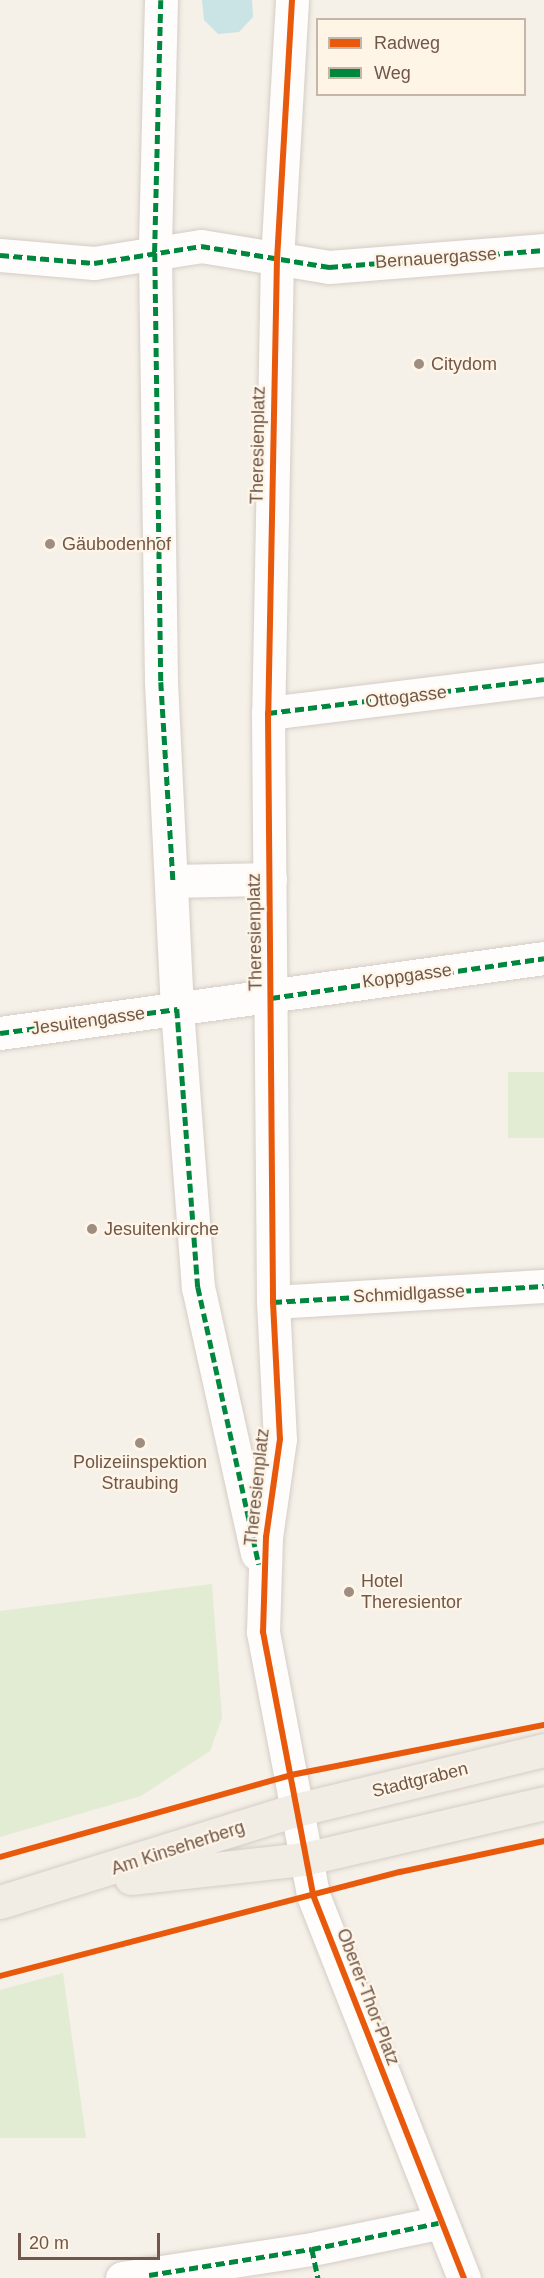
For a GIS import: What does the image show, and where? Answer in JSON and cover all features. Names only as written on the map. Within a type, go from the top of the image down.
[{"type":"main road","name":"Stadtgraben","points":[[296,1810],[544,1750]]},
{"type":"main road","points":[[304,1859],[544,1803]]},
{"type":"main road","name":"Am Kinseherberg","points":[[0,1902],[61,1886],[296,1810]]},
{"type":"main road","name":"Am Kinseherberg","points":[[61,1886],[304,1859]]},
{"type":"street","name":"Theresienplatz","points":[[161,0],[155,253],[161,682],[173,881],[177,1009],[198,1287],[263,1579]]},
{"type":"street","name":"Theresienplatz","points":[[292,0],[277,258],[268,713],[273,1302],[280,1439],[263,1579],[262,1632],[304,1859]]},
{"type":"street","points":[[0,255],[94,263],[201,246],[277,258]]},
{"type":"street","name":"Bernauergasse","points":[[277,258],[328,267],[544,250]]},
{"type":"street","name":"Ottogasse","points":[[268,713],[544,679]]},
{"type":"street","points":[[173,881],[270,879]]},
{"type":"street","name":"Koppgasse","points":[[177,1009],[271,998],[544,958]]},
{"type":"street","name":"Jesuitengasse","points":[[0,1033],[177,1009]]},
{"type":"street","name":"Schmidlgasse","points":[[273,1302],[544,1286]]},
{"type":"street","name":"Oberer-Thor-Platz","points":[[304,1859],[313,1895],[438,2223],[464,2278]]},
{"type":"street","points":[[135,2276],[438,2223]]},
{"type":"green space","points":[[508,1072],[544,1072],[544,1138],[508,1138]]},
{"type":"green space","points":[[212,1584],[222,1718],[210,1751],[141,1796],[0,1837],[0,1611]]},
{"type":"green space","points":[[63,1973],[86,2138],[0,2138],[0,1990]]},
{"type":"water","points":[[202,0],[252,0],[253,17],[239,32],[218,34],[204,20]]},
{"type":"marked path","points":[[161,0],[155,253],[161,682],[173,881]]},
{"type":"marked path","points":[[0,255],[94,263],[201,246],[329,267],[544,250]]},
{"type":"marked path","points":[[268,713],[544,679]]},
{"type":"marked path","points":[[271,998],[544,958]]},
{"type":"marked path","points":[[0,1033],[177,1009],[198,1287],[259,1564]]},
{"type":"marked path","points":[[273,1302],[544,1286]]},
{"type":"marked path","points":[[149,2275],[312,2249],[438,2223]]},
{"type":"marked path","points":[[312,2249],[318,2278]]},
{"type":"cycle path","points":[[292,0],[277,258],[268,713],[273,1302],[280,1439],[266,1537],[263,1632],[313,1895],[464,2278]]},
{"type":"cycle path","points":[[0,1857],[291,1775],[544,1725]]},
{"type":"cycle path","points":[[0,1976],[400,1872],[544,1841]]},
{"type":"place","name":"Citydom","points":[[419,364]]},
{"type":"place","name":"Gäubodenhof","points":[[50,544]]},
{"type":"place","name":"Jesuitenkirche","points":[[92,1229]]},
{"type":"place","name":"Polizeiinspektion Straubing","points":[[140,1443]]},
{"type":"place","name":"Hotel Theresientor","points":[[349,1592]]}]
